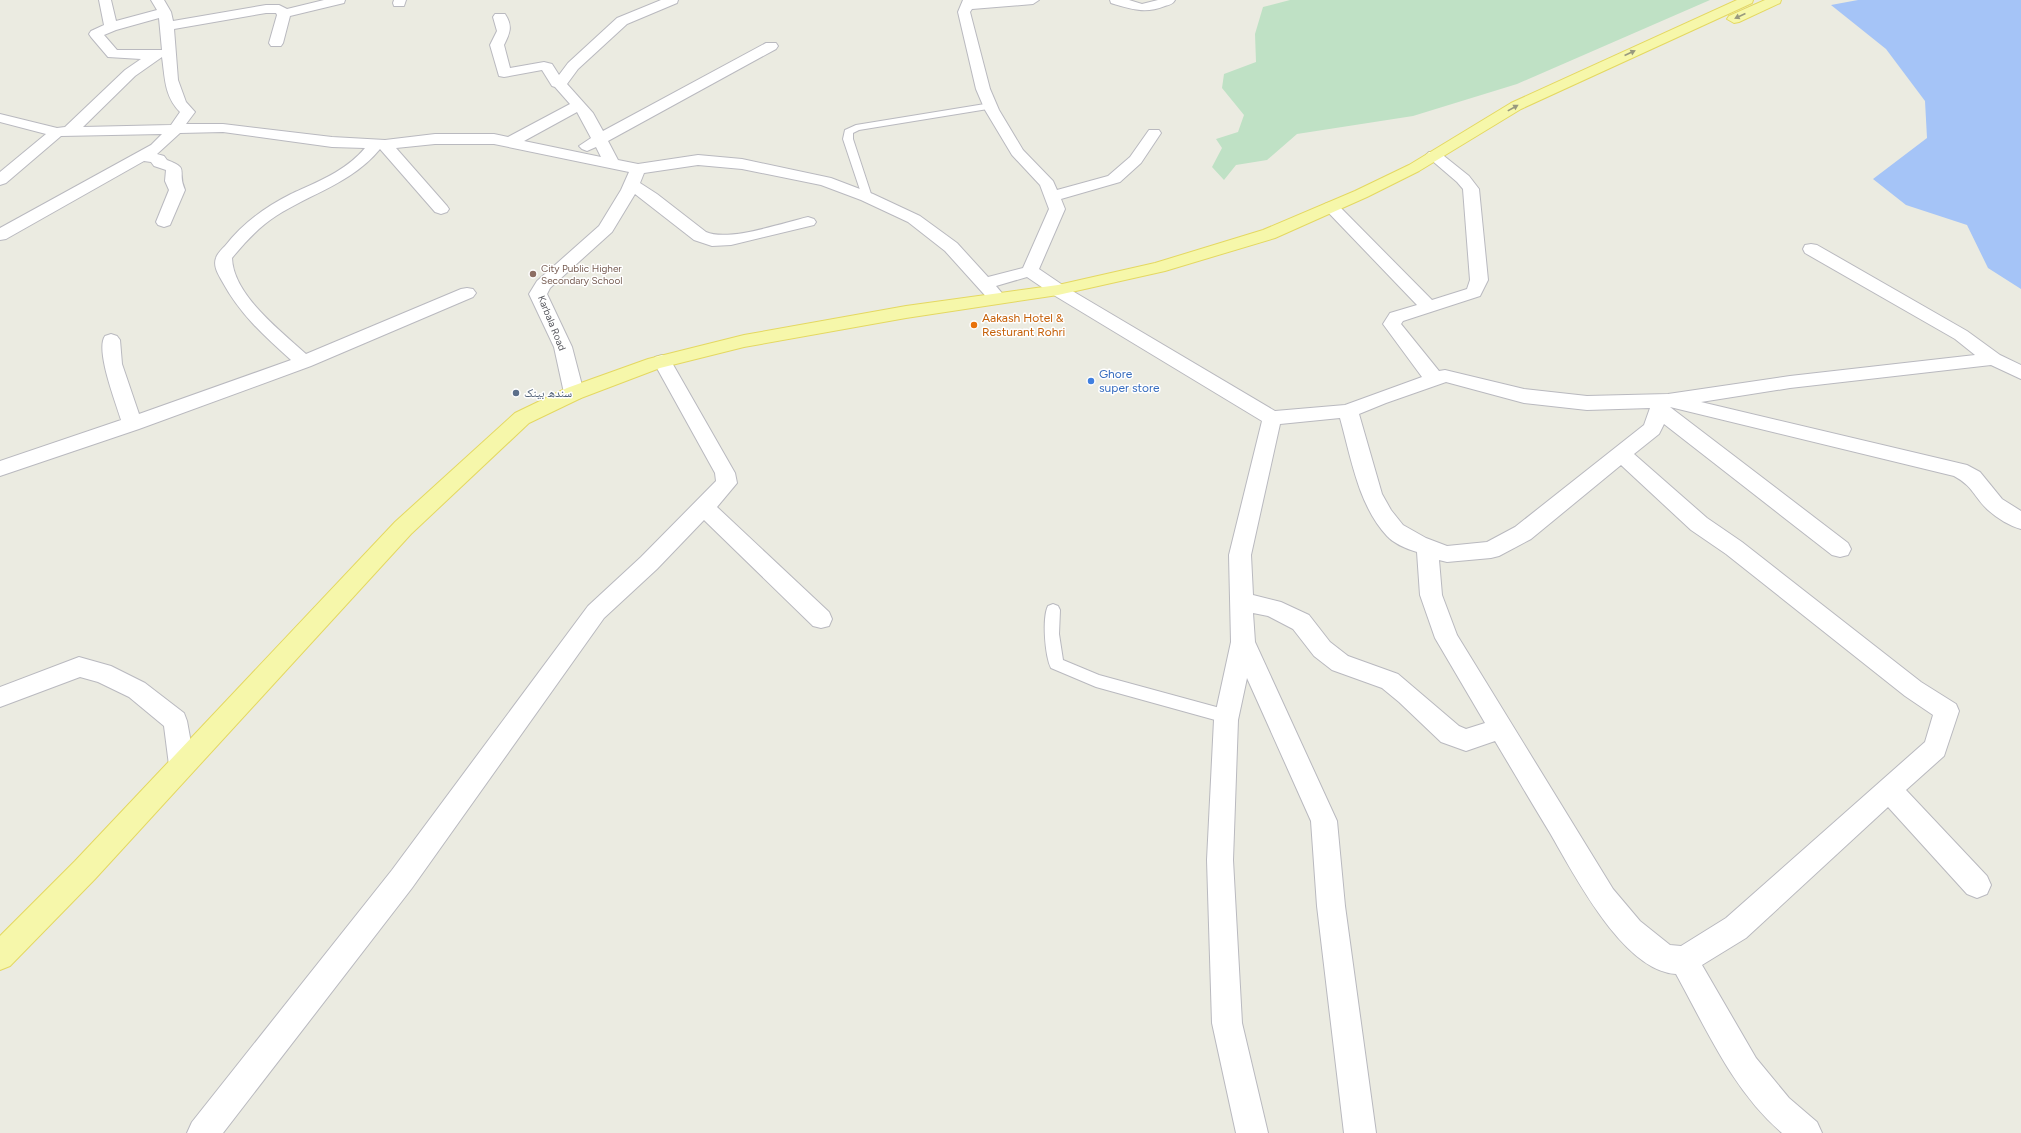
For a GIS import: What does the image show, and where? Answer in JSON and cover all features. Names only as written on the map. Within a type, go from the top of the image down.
[{"type":"main road","points":[[0,956],[85,870],[403,528],[522,418],[574,393],[662,361],[744,341],[997,298],[1058,290],[1158,267],[1269,234],[1368,191],[1434,155],[1516,106],[1747,0]]},
{"type":"main road","points":[[1553,104],[1776,0]]},
{"type":"main road","points":[[1467,135],[1532,114]]},
{"type":"street","points":[[105,0],[111,27]]},
{"type":"street","points":[[0,235],[156,148],[175,130],[188,112],[180,106],[172,86],[165,12],[157,0]]},
{"type":"street","points":[[276,42],[282,12],[291,0]]},
{"type":"street","points":[[166,26],[266,9],[275,8],[282,12],[339,0]]},
{"type":"street","points":[[560,84],[574,66],[622,21],[672,0]]},
{"type":"street","points":[[984,284],[1030,271],[1051,225],[1056,209],[1047,184],[1017,152],[983,89],[964,12],[968,3],[1033,0]]},
{"type":"street","points":[[1116,0],[1142,9],[1151,8],[1169,0]]},
{"type":"street","points":[[156,55],[113,54],[96,34],[111,27],[165,12]]},
{"type":"street","points":[[500,17],[505,25],[505,32],[497,45],[504,73],[544,66],[547,67],[557,83],[560,84],[588,116],[612,164]]},
{"type":"street","points":[[0,180],[63,132],[130,73],[168,46]]},
{"type":"street","points":[[570,154],[600,140],[771,46]]},
{"type":"street","points":[[511,142],[578,105]]},
{"type":"street","points":[[0,118],[63,132],[223,128],[332,142],[381,145],[435,139],[494,139],[612,164],[635,176],[651,197],[700,236],[712,241],[731,240],[808,222]]},
{"type":"street","points":[[1052,196],[1114,179],[1136,160],[1154,133]]},
{"type":"street","points":[[381,145],[441,210]]},
{"type":"street","points":[[304,362],[265,327],[241,300],[224,269],[224,258],[248,230],[270,212],[354,168],[381,145]]},
{"type":"street","points":[[1434,155],[1463,179],[1471,188],[1479,280],[1474,292],[1396,317],[1392,324],[1435,380]]},
{"type":"street","points":[[143,156],[159,159],[159,163],[174,168],[173,181],[177,190],[164,222]]},
{"type":"street","points":[[635,176],[698,160],[742,164],[825,181],[867,197],[914,219],[951,247],[997,298]]},
{"type":"street","name":"Karbala Road","points":[[574,393],[563,347],[538,294],[543,285],[606,229],[635,176]]},
{"type":"street","points":[[1331,207],[1429,307]]},
{"type":"street","points":[[1811,249],[1962,335],[1993,359],[2021,373]]},
{"type":"street","points":[[1030,271],[1058,290],[1272,418],[1348,411],[1379,398],[1445,376],[1524,396],[1587,403],[1663,404],[1790,382],[1993,359]]},
{"type":"street","points":[[0,469],[132,424],[304,362],[467,293]]},
{"type":"street","points":[[111,340],[113,364],[132,424]]},
{"type":"street","points":[[203,1133],[402,878],[596,612],[648,563],[727,483],[725,472],[662,361]]},
{"type":"street","points":[[1348,411],[1372,494],[1383,515],[1395,531],[1418,544],[1447,554],[1491,550],[1523,533],[1620,453],[1652,429],[1663,404]]},
{"type":"street","points":[[1663,404],[1960,470],[1973,477],[1995,504],[2021,521]]},
{"type":"street","points":[[1663,404],[1840,549]]},
{"type":"street","points":[[1252,1133],[1227,1023],[1220,860],[1226,716],[1243,642],[1240,555],[1272,418]]},
{"type":"street","points":[[1427,547],[1431,595],[1447,638],[1608,904],[1630,931],[1665,960],[1684,960],[1736,928],[1935,748],[1947,711],[1913,689],[1734,548],[1699,524],[1620,453]]},
{"type":"street","points":[[704,507],[821,619]]},
{"type":"street","points":[[1241,601],[1273,608],[1301,622],[1322,649],[1340,663],[1390,681],[1408,695],[1450,734],[1466,740],[1501,728]]},
{"type":"street","points":[[1243,642],[1324,821],[1331,906],[1360,1133]]},
{"type":"street","points":[[0,697],[79,667],[103,672],[137,690],[175,721],[182,765]]},
{"type":"street","points":[[1889,790],[1977,885]]},
{"type":"street","points":[[1684,960],[1745,1069],[1778,1109],[1806,1133]]},
{"type":"lane","points":[[867,197],[848,139],[848,132],[856,128],[991,106]]},
{"type":"lane","points":[[1053,610],[1052,634],[1056,664],[1096,681],[1226,716]]},
{"type":"green space","points":[[1290,0],[1710,0],[1517,84],[1413,116],[1297,134],[1267,160],[1236,165],[1224,180],[1212,167],[1222,148],[1216,139],[1238,132],[1244,115],[1222,88],[1224,74],[1256,62],[1255,34],[1263,7]]},
{"type":"water","points":[[1858,0],[2021,0],[2021,289],[1988,268],[1967,225],[1906,205],[1873,179],[1927,138],[1925,101],[1886,49],[1831,5]]},
{"type":"place","name":"City Public Higher Secondary School","points":[[533,274]]},
{"type":"place","name":"Aakash Hotel & Resturant Rohri","points":[[974,325]]},
{"type":"place","name":"Ghore super store","points":[[1091,381]]},
{"type":"place","name":"سندھ بینک","points":[[516,393]]}]
